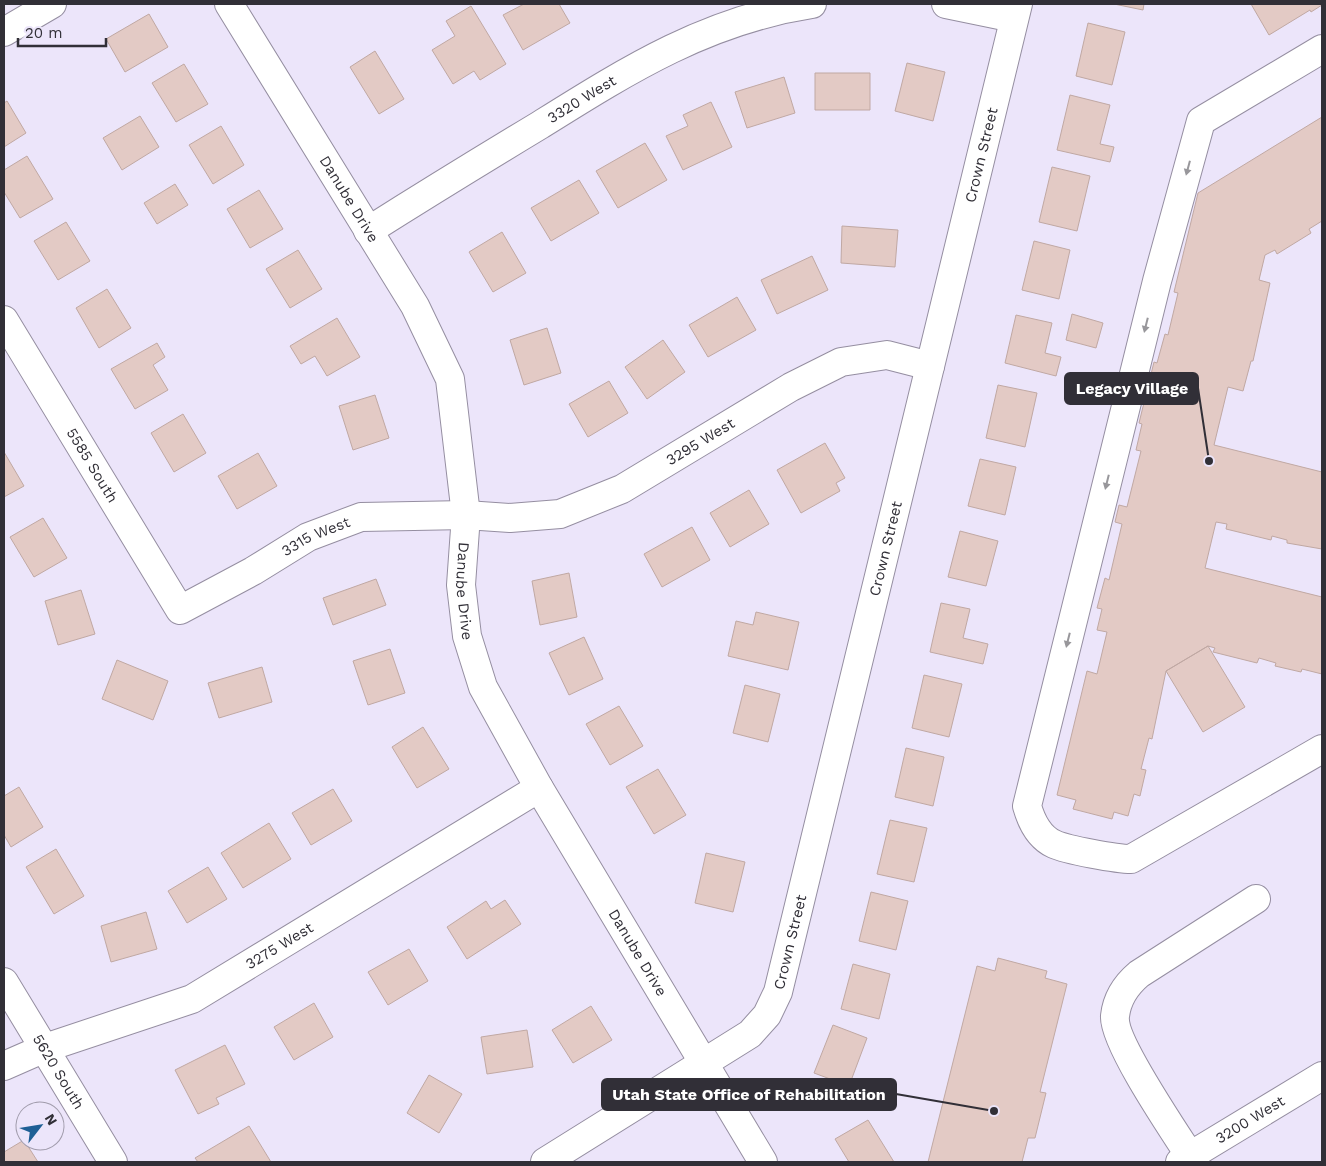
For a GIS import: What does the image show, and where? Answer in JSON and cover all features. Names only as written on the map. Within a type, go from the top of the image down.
[{"type":"street","points":[[4,32],[52,4]]},
{"type":"street","name":"Danube Drive","points":[[229,4],[415,306],[450,379],[466,514],[461,585],[467,636],[483,686],[539,788],[762,1162]]},
{"type":"street","name":"3320 West","points":[[368,230],[620,76],[690,39],[773,10],[812,4]]},
{"type":"street","points":[[946,4],[1016,11]]},
{"type":"street","name":"Crown Street","points":[[545,1162],[750,1034],[767,1015],[778,992],[1016,11]]},
{"type":"street","points":[[1322,49],[1201,121],[1157,281],[1027,806],[1033,822],[1044,836],[1054,844],[1120,859],[1131,859],[1322,749]]},
{"type":"street","name":"5585 South","points":[[4,320],[180,610]]},
{"type":"street","name":"3295 West","points":[[466,514],[510,518],[560,514],[622,488],[791,387],[842,362],[887,355],[930,366]]},
{"type":"street","name":"3315 West","points":[[180,610],[253,572],[308,537],[361,517],[466,514]]},
{"type":"street","name":"3275 West","points":[[4,1066],[44,1048],[192,999],[539,788]]},
{"type":"street","points":[[1188,1160],[1143,1082],[1117,1032],[1114,1017],[1126,984],[1256,899]]},
{"type":"street","name":"5620 South","points":[[4,982],[113,1162]]},
{"type":"street","name":"3200 West","points":[[1188,1160],[1322,1076]]},
{"type":"building","points":[[524,4],[559,4],[570,23],[523,50],[503,15]]},
{"type":"building","points":[[1114,4],[1144,4],[1143,10]]},
{"type":"building","points":[[1251,4],[1322,5],[1311,12],[1310,10],[1269,35]]},
{"type":"building","points":[[471,6],[506,64],[480,80],[474,71],[453,84],[432,50],[455,36],[446,21]]},
{"type":"building","points":[[149,14],[168,47],[125,72],[106,39]]},
{"type":"building","points":[[1088,23],[1125,32],[1112,85],[1076,76]]},
{"type":"building","points":[[375,51],[404,99],[379,114],[350,67]]},
{"type":"building","points":[[907,63],[945,72],[933,121],[895,111]]},
{"type":"building","points":[[184,64],[208,104],[176,122],[152,83]]},
{"type":"building","points":[[815,73],[870,73],[870,110],[815,110]]},
{"type":"building","points":[[784,77],[795,113],[747,128],[735,92]]},
{"type":"building","points":[[1070,95],[1110,105],[1100,144],[1114,147],[1110,162],[1057,150]]},
{"type":"building","points":[[7,101],[26,133],[4,147],[4,103]]},
{"type":"building","points":[[711,102],[732,147],[683,170],[666,136],[688,126],[683,115]]},
{"type":"building","points":[[140,116],[159,147],[122,170],[103,138]]},
{"type":"building","points":[[1322,117],[1322,221],[1309,229],[1311,233],[1277,254],[1275,250],[1265,255],[1259,280],[1270,283],[1253,361],[1251,361],[1243,391],[1228,387],[1214,445],[1322,472],[1322,549],[1287,543],[1287,540],[1272,536],[1271,540],[1226,529],[1227,524],[1216,522],[1205,568],[1322,597],[1322,674],[1302,669],[1301,672],[1275,666],[1276,663],[1259,658],[1257,663],[1213,652],[1215,648],[1208,646],[1166,671],[1152,739],[1149,738],[1141,769],[1146,770],[1140,796],[1134,794],[1128,816],[1114,812],[1112,819],[1073,809],[1076,800],[1057,795],[1087,671],[1097,674],[1107,632],[1097,630],[1102,609],[1097,608],[1105,578],[1109,580],[1122,524],[1115,522],[1119,505],[1127,507],[1141,451],[1136,450],[1142,424],[1139,423],[1154,362],[1157,363],[1165,334],[1168,335],[1178,293],[1174,292],[1198,193]]},
{"type":"building","points":[[221,126],[244,165],[213,184],[189,145]]},
{"type":"building","points":[[645,143],[667,180],[618,208],[596,171]]},
{"type":"building","points":[[27,156],[53,199],[20,218],[4,192],[4,170]]},
{"type":"building","points":[[1052,167],[1090,176],[1077,231],[1039,222]]},
{"type":"building","points":[[579,180],[599,213],[551,241],[531,208]]},
{"type":"building","points":[[175,184],[188,205],[157,224],[144,203]]},
{"type":"building","points":[[259,190],[283,229],[250,248],[227,209]]},
{"type":"building","points":[[66,222],[90,261],[58,280],[34,241]]},
{"type":"building","points":[[842,226],[898,230],[895,267],[841,263]]},
{"type":"building","points":[[502,232],[526,273],[493,292],[469,252]]},
{"type":"building","points":[[1034,241],[1070,250],[1059,299],[1022,290]]},
{"type":"building","points":[[298,250],[322,289],[290,308],[266,269]]},
{"type":"building","points":[[812,256],[828,290],[777,314],[761,280]]},
{"type":"building","points":[[107,289],[131,328],[99,348],[76,308]]},
{"type":"building","points":[[737,297],[756,330],[708,357],[689,325]]},
{"type":"building","points":[[1072,314],[1103,323],[1096,348],[1066,340]]},
{"type":"building","points":[[1016,315],[1052,323],[1045,353],[1061,357],[1056,376],[1005,363]]},
{"type":"building","points":[[337,318],[360,357],[327,376],[315,356],[301,364],[290,346]]},
{"type":"building","points":[[547,328],[561,373],[524,385],[510,340]]},
{"type":"building","points":[[663,340],[685,372],[647,399],[625,367]]},
{"type":"building","points":[[157,343],[165,357],[153,365],[168,390],[135,409],[111,369]]},
{"type":"building","points":[[609,381],[628,413],[588,437],[569,404]]},
{"type":"building","points":[[998,385],[1037,393],[1025,447],[986,438]]},
{"type":"building","points":[[375,395],[389,438],[353,450],[339,406]]},
{"type":"building","points":[[183,414],[206,453],[174,472],[151,433]]},
{"type":"building","points":[[825,443],[845,478],[836,483],[840,491],[801,513],[777,470]]},
{"type":"building","points":[[4,452],[24,486],[4,497]]},
{"type":"building","points":[[258,453],[277,486],[237,509],[218,476]]},
{"type":"building","points":[[980,459],[1016,467],[1005,515],[968,506]]},
{"type":"building","points":[[749,490],[769,524],[730,547],[710,513]]},
{"type":"building","points":[[43,518],[67,558],[34,577],[10,537]]},
{"type":"building","points":[[692,527],[710,560],[662,587],[644,554]]},
{"type":"building","points":[[960,531],[998,541],[986,586],[948,577]]},
{"type":"building","points":[[569,573],[577,617],[540,625],[532,581]]},
{"type":"building","points":[[376,579],[386,605],[333,625],[323,598]]},
{"type":"building","points":[[81,590],[95,634],[58,645],[45,601]]},
{"type":"building","points":[[941,603],[970,609],[963,638],[988,644],[983,664],[930,652]]},
{"type":"building","points":[[756,612],[799,622],[788,670],[728,656],[736,621],[753,625]]},
{"type":"building","points":[[584,637],[603,679],[569,695],[549,653]]},
{"type":"building","points":[[1208,646],[1245,707],[1203,732],[1166,671]]},
{"type":"building","points":[[390,649],[405,693],[368,705],[353,661]]},
{"type":"building","points":[[117,660],[168,681],[153,720],[102,699]]},
{"type":"building","points":[[262,667],[272,702],[219,718],[208,683]]},
{"type":"building","points":[[924,675],[962,684],[949,737],[912,728]]},
{"type":"building","points":[[745,685],[780,694],[768,742],[733,733]]},
{"type":"building","points":[[619,706],[643,746],[610,765],[586,724]]},
{"type":"building","points":[[423,727],[449,769],[417,788],[392,747]]},
{"type":"building","points":[[906,748],[944,757],[933,806],[895,797]]},
{"type":"building","points":[[658,769],[686,815],[654,834],[626,787]]},
{"type":"building","points":[[19,787],[43,827],[11,847],[4,835],[4,796]]},
{"type":"building","points":[[333,789],[352,821],[311,845],[292,813]]},
{"type":"building","points":[[890,820],[927,828],[914,882],[877,874]]},
{"type":"building","points":[[269,823],[291,859],[243,888],[221,853]]},
{"type":"building","points":[[56,849],[84,896],[54,914],[26,867]]},
{"type":"building","points":[[706,853],[745,862],[733,912],[695,903]]},
{"type":"building","points":[[208,867],[227,899],[187,923],[168,891]]},
{"type":"building","points":[[871,892],[908,901],[896,950],[859,941]]},
{"type":"building","points":[[505,900],[521,924],[467,959],[447,927],[486,901],[491,909]]},
{"type":"building","points":[[146,912],[157,949],[111,962],[101,926]]},
{"type":"building","points":[[409,949],[428,981],[388,1005],[368,972]]},
{"type":"building","points":[[998,958],[1047,971],[1045,978],[1067,984],[1040,1092],[1046,1093],[1035,1138],[1028,1138],[1022,1162],[928,1162],[977,966],[995,971]]},
{"type":"building","points":[[853,964],[890,974],[879,1019],[841,1009]]},
{"type":"building","points":[[314,1003],[333,1037],[294,1060],[274,1027]]},
{"type":"building","points":[[591,1006],[612,1040],[573,1063],[552,1030]]},
{"type":"building","points":[[833,1025],[867,1038],[849,1086],[814,1073]]},
{"type":"building","points":[[527,1030],[533,1067],[487,1074],[481,1037]]},
{"type":"building","points":[[225,1045],[245,1084],[216,1098],[219,1104],[198,1114],[175,1070]]},
{"type":"building","points":[[429,1075],[462,1094],[439,1133],[407,1113]]},
{"type":"building","points":[[868,1120],[894,1162],[849,1162],[835,1139]]},
{"type":"building","points":[[249,1126],[271,1162],[198,1162],[195,1158]]},
{"type":"building","points":[[15,1145],[15,1151],[31,1151],[38,1162],[4,1162],[4,1152]]},
{"type":"place","name":"Legacy Village","points":[[1209,461]]},
{"type":"place","name":"Utah State Office of Rehabilitation","points":[[994,1111]]}]
